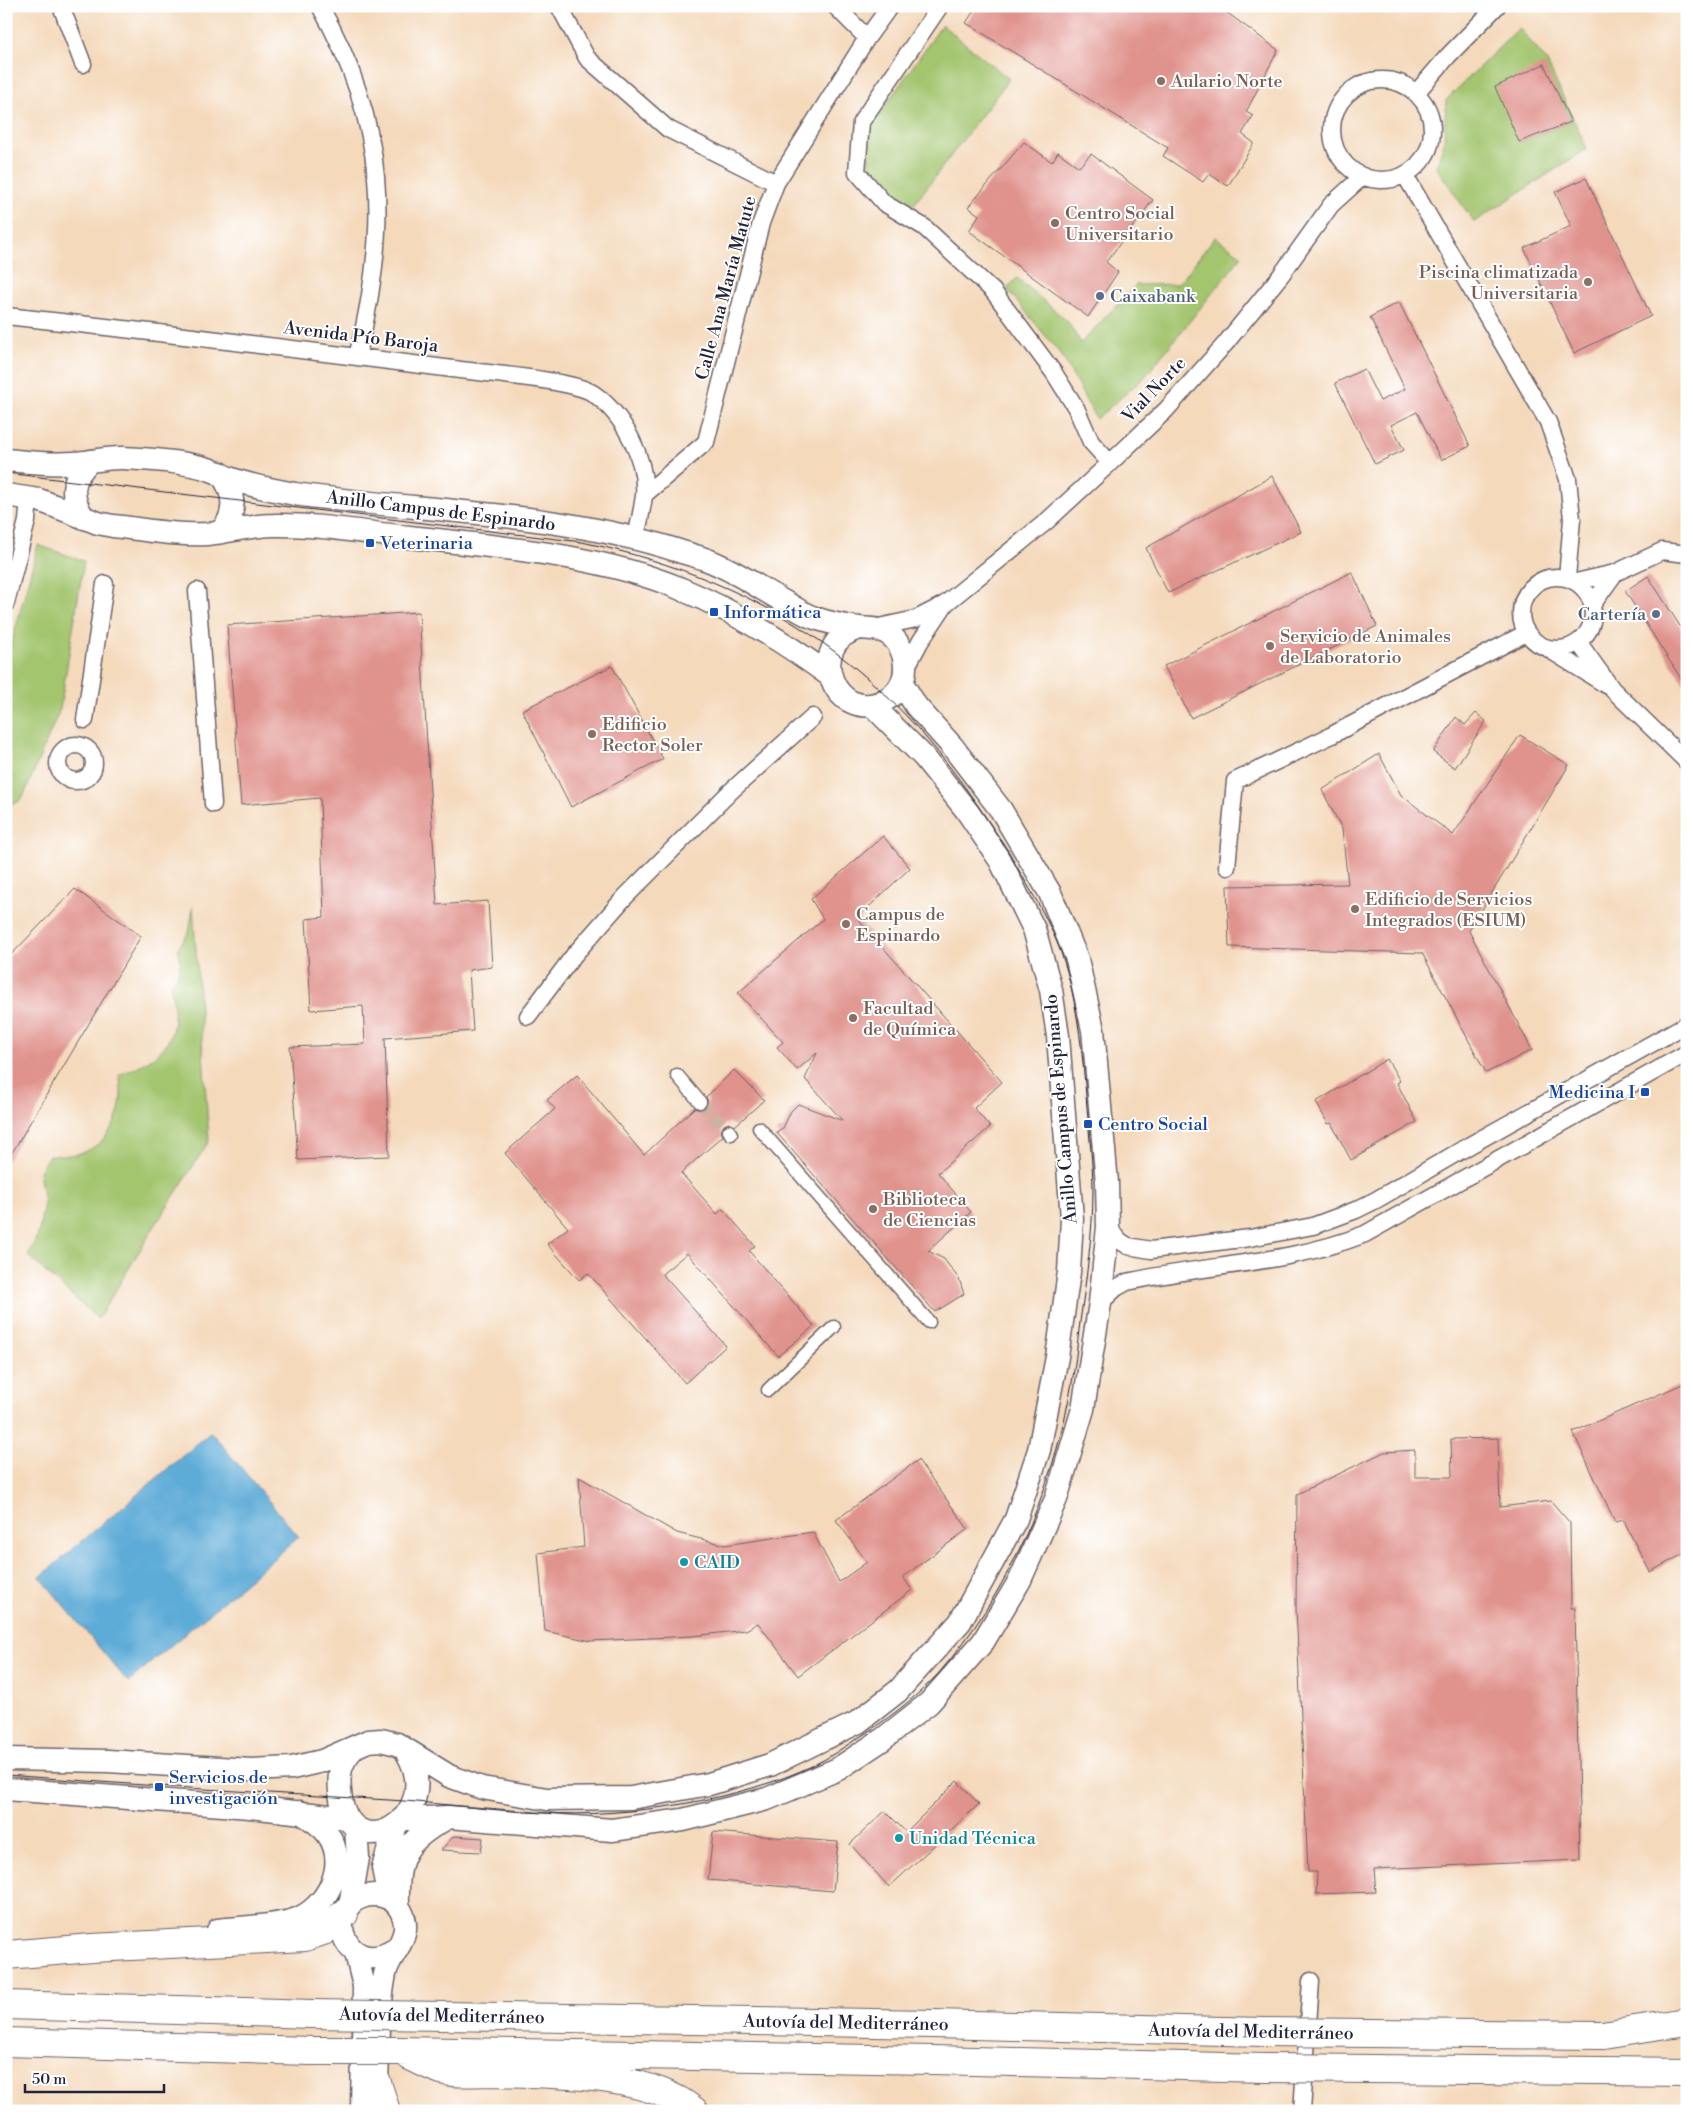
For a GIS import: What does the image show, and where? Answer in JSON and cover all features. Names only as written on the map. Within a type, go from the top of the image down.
[{"type":"highway","points":[[6,1955],[92,1948],[305,1937],[323,1931],[347,1910]]},
{"type":"highway","name":"Autovía del Mediterráneo","points":[[6,2005],[312,2014],[933,2024],[1187,2031],[1687,2036]]},
{"type":"highway","points":[[1602,2035],[1687,2022]]},
{"type":"highway","name":"Autovía del Mediterráneo","points":[[6,2042],[397,2051],[445,2061],[932,2060],[1236,2068],[1687,2072]]},
{"type":"highway","points":[[445,2061],[603,2079],[653,2090],[674,2098],[694,2111]]},
{"type":"highway","points":[[377,2083],[386,2111]]},
{"type":"main road","name":"Anillo Campus de Espinardo","points":[[6,460],[82,462],[122,458],[191,465],[257,487],[293,493],[505,518],[636,537],[716,563],[813,618],[886,633],[897,642],[903,653],[904,677],[916,706],[952,746],[1000,810],[1050,892],[1076,959],[1093,1030],[1108,1183],[1108,1227],[1100,1303],[1083,1409],[1056,1499],[1020,1580],[983,1642],[928,1703],[883,1738],[838,1769],[767,1799],[683,1820],[612,1830],[448,1817],[399,1824],[374,1834],[352,1823],[300,1812],[6,1789]]},
{"type":"main road","points":[[82,462],[73,490],[76,508],[84,518]]},
{"type":"main road","points":[[220,532],[226,526],[231,516],[233,500],[224,476]]},
{"type":"main road","name":"Anillo Campus de Espinardo","points":[[6,495],[52,504],[98,523],[122,527],[193,534],[273,524],[487,545],[573,559],[630,572],[678,588],[725,610],[795,650],[829,675],[839,692],[850,701],[872,705],[924,757],[967,811],[1000,860],[1034,929],[1052,990],[1058,1036],[1072,1219],[1070,1254],[1057,1357],[1039,1450],[1016,1519],[960,1622],[898,1691],[858,1722],[770,1765],[709,1784],[631,1798],[547,1799],[482,1788],[449,1776],[408,1753],[396,1744],[381,1740],[368,1741],[322,1761],[292,1768],[251,1770],[108,1761],[6,1759]]},
{"type":"main road","points":[[829,675],[830,657],[836,644],[846,633],[867,628]]},
{"type":"main road","points":[[872,705],[890,698],[904,677]]},
{"type":"main road","points":[[355,1746],[342,1762],[338,1776],[340,1797],[352,1823],[358,1858],[347,1910],[342,1924],[343,1935],[348,1945],[356,1953],[374,1958],[385,1956],[394,1950]]},
{"type":"main road","points":[[377,2111],[382,1990],[386,1969],[394,1950],[402,1940],[405,1929],[404,1916],[394,1902],[383,1868],[399,1824],[413,1801],[417,1778],[414,1765],[408,1753]]},
{"type":"main road","points":[[92,1948],[293,1920],[307,1913],[321,1902],[329,1890],[337,1862],[335,1848],[328,1834],[318,1824],[300,1812]]},
{"type":"main road","points":[[394,1902],[404,1852],[426,1829],[448,1817]]},
{"type":"main road","points":[[347,1910],[358,1898],[368,1895],[379,1895],[394,1902]]},
{"type":"main road","points":[[356,1953],[364,1986],[362,2111]]},
{"type":"street","points":[[61,6],[83,64]]},
{"type":"street","points":[[320,6],[358,85],[375,156],[378,185],[378,234],[369,305],[357,357]]},
{"type":"street","points":[[559,6],[588,58],[668,129],[776,182]]},
{"type":"street","points":[[834,6],[867,38]]},
{"type":"street","name":"Calle Ana María Matute","points":[[644,495],[706,442],[761,223],[776,182],[867,38],[890,6]]},
{"type":"street","points":[[940,6],[861,122],[857,172],[884,203],[924,226],[993,290],[1054,373],[1076,408],[1091,442],[1110,463]]},
{"type":"street","points":[[1416,93],[1448,56],[1497,6]]},
{"type":"street","points":[[1378,80],[1398,82],[1416,93],[1427,107],[1432,124],[1431,141],[1424,157],[1405,175],[1391,180],[1376,180],[1363,176],[1347,166],[1337,151],[1332,133],[1335,114],[1344,98],[1358,86],[1378,80]]},
{"type":"street","points":[[1405,175],[1548,422],[1568,480],[1572,519],[1571,580]]},
{"type":"street","name":"Vial Norte","points":[[867,628],[916,619],[945,604],[1047,521],[1166,410],[1226,344],[1331,206],[1363,176]]},
{"type":"street","name":"Avenida Pío Baroja","points":[[6,316],[197,336],[571,386],[593,393],[610,409],[628,434],[638,456],[644,495],[636,537]]},
{"type":"street","points":[[6,603],[27,521],[29,499]]},
{"type":"street","points":[[1612,689],[1550,650],[1537,644],[1526,633],[1521,617],[1523,601],[1528,592],[1536,584],[1546,579],[1571,580],[1615,573],[1662,551],[1687,554]]},
{"type":"street","points":[[1592,605],[1615,573]]},
{"type":"street","points":[[1550,650],[1566,649],[1579,643],[1591,626],[1592,605],[1586,592],[1571,580]]},
{"type":"street","points":[[85,720],[105,584]]},
{"type":"street","points":[[197,591],[213,804]]},
{"type":"street","name":"Vial Norte","points":[[904,677],[920,642],[945,604]]},
{"type":"street","points":[[1227,867],[1235,781],[1330,736],[1526,633]]},
{"type":"street","points":[[1579,643],[1612,689],[1687,762]]},
{"type":"street","points":[[528,1016],[574,955],[625,897],[730,792],[813,717]]},
{"type":"street","points":[[1108,1227],[1124,1244],[1143,1250],[1193,1246],[1250,1238],[1313,1226],[1356,1210],[1687,1024]]},
{"type":"street","points":[[1100,1303],[1116,1288],[1127,1282],[1308,1253],[1365,1234],[1687,1053]]},
{"type":"street","points":[[677,1075],[700,1102]]},
{"type":"street","points":[[1536,1108],[1549,1131]]},
{"type":"street","points":[[759,1128],[929,1322]]},
{"type":"street","points":[[768,1390],[834,1327]]},
{"type":"street","points":[[1302,2111],[1311,1981]]},
{"type":"green space","points":[[942,25],[1009,79],[912,207],[880,186],[869,164],[867,132]]},
{"type":"green space","points":[[1519,28],[1546,60],[1587,149],[1474,222],[1436,167],[1444,143],[1446,100]],"holes":[[[1544,65],[1571,122],[1519,142]]]},
{"type":"green space","points":[[1215,237],[1242,256],[1144,378],[1096,419],[1062,356],[1007,289],[1017,278],[1067,321],[1081,343],[1136,285],[1178,284]]},
{"type":"green space","points":[[38,545],[84,561],[60,709],[24,795],[18,802],[6,806],[6,664]]},
{"type":"green space","points":[[193,907],[209,1141],[98,1319],[28,1256],[39,1232],[44,1203],[39,1172],[49,1155],[77,1154],[89,1150],[108,1134],[114,1124],[121,1100],[119,1075],[149,1060],[167,1043],[172,1032],[174,1019],[170,985],[178,972],[180,959],[178,948],[189,932]]},
{"type":"water","points":[[211,1432],[299,1537],[128,1682],[40,1577]]},
{"type":"building","name":"Aulario Norte","points":[[977,6],[1218,6],[1278,50],[1246,112],[1253,116],[1242,134],[1254,143],[1228,186],[1209,174],[1203,182],[1163,156],[1168,148],[966,23]]},
{"type":"building","points":[[1544,64],[1571,122],[1519,142],[1495,87]]},
{"type":"building","name":"Centro Social Universitario","points":[[1024,142],[1052,162],[1058,152],[1079,167],[1091,154],[1153,200],[1106,262],[1118,272],[1088,317],[969,231],[979,215],[968,207]]},
{"type":"building","name":"Piscina climatizada Universitaria","points":[[1586,178],[1651,316],[1574,353],[1524,248],[1571,226],[1555,192]]},
{"type":"building","points":[[1399,302],[1470,446],[1441,460],[1417,412],[1391,425],[1404,450],[1375,464],[1335,383],[1364,369],[1380,401],[1405,389],[1370,317]]},
{"type":"building","points":[[1272,476],[1301,532],[1168,593],[1146,548]]},
{"type":"building","name":"Servicio de Animales de Laboratorio","points":[[1352,572],[1377,626],[1191,718],[1164,666]]},
{"type":"building","name":"Cartería","points":[[1648,576],[1687,637],[1687,688],[1625,591]]},
{"type":"building","points":[[419,612],[437,905],[488,901],[492,967],[469,970],[473,1031],[385,1038],[389,1156],[298,1160],[290,1047],[365,1044],[363,1006],[311,1010],[306,919],[324,917],[320,798],[241,805],[227,625]]},
{"type":"building","name":"Edificio Rector Soler","points":[[612,666],[663,759],[571,807],[522,710]]},
{"type":"building","points":[[1476,713],[1486,721],[1455,768],[1433,752],[1456,717],[1465,725]]},
{"type":"building","name":"Edificio de Servicios Integrados (ESIUM)","points":[[1520,735],[1569,765],[1469,931],[1532,1050],[1486,1073],[1422,953],[1229,947],[1227,886],[1348,884],[1342,829],[1322,790],[1379,754],[1401,795],[1453,835]]},
{"type":"building","name":"Facultad de Química","points":[[883,836],[910,868],[857,918],[1002,1082],[974,1108],[990,1127],[938,1173],[971,1212],[928,1251],[944,1259],[959,1279],[964,1294],[935,1312],[776,1132],[783,1128],[791,1111],[798,1104],[843,1121],[805,1079],[817,1053],[797,1070],[777,1047],[783,1042],[738,993],[823,919],[811,899]]},
{"type":"building","points":[[75,889],[141,936],[6,1163],[6,960]]},
{"type":"building","points":[[1387,1059],[1400,1081],[1397,1083],[1417,1122],[1351,1160],[1331,1123],[1328,1124],[1316,1102]]},
{"type":"building","points":[[734,1070],[764,1100],[735,1126],[729,1123],[724,1125],[721,1131],[723,1136],[681,1173],[717,1214],[723,1209],[755,1246],[749,1251],[814,1326],[778,1356],[687,1253],[662,1274],[726,1346],[685,1383],[588,1273],[579,1280],[547,1244],[568,1228],[505,1153],[555,1109],[547,1100],[577,1075],[644,1155],[694,1108],[701,1110],[706,1108],[708,1101],[706,1097]]},
{"type":"building","points":[[1687,1382],[1687,1552],[1650,1572],[1623,1520],[1615,1522],[1573,1432]]},
{"type":"building","points":[[1498,1438],[1500,1507],[1551,1501],[1570,1523],[1571,1608],[1575,1608],[1580,1860],[1374,1869],[1376,1892],[1316,1894],[1317,1872],[1308,1872],[1296,1607],[1297,1494],[1384,1452],[1415,1450],[1415,1477],[1452,1477],[1451,1439]]},
{"type":"building","name":"CAID","points":[[918,1460],[968,1529],[903,1577],[912,1590],[798,1676],[758,1623],[746,1630],[692,1636],[591,1641],[545,1631],[538,1553],[584,1547],[579,1477],[677,1533],[725,1545],[813,1532],[839,1582],[867,1562],[836,1520]]},
{"type":"building","name":"Unidad Técnica","points":[[957,1781],[979,1804],[889,1887],[850,1844],[885,1811],[906,1832]]},
{"type":"building","points":[[713,1832],[838,1842],[833,1891],[708,1880]]},
{"type":"building","points":[[454,1836],[483,1838],[481,1852],[441,1850]]},
{"type":"tunnel","points":[[700,1102],[729,1131]]},
{"type":"tram line","points":[[6,473],[582,542],[650,560],[713,582],[770,610],[823,643],[872,682],[917,727],[959,779],[1015,863],[1051,928],[1070,982],[1078,1023],[1091,1149],[1093,1191],[1089,1256],[1070,1393],[1062,1431],[1051,1468],[1023,1542],[985,1611],[939,1673],[910,1701],[866,1733],[820,1762],[753,1788],[718,1797],[646,1809],[577,1814],[6,1775]]},
{"type":"place","name":"Aulario Norte","points":[[1161,81]]},
{"type":"place","name":"Centro Social Universitario","points":[[1055,223]]},
{"type":"place","name":"Piscina climatizada Universitaria","points":[[1588,282]]},
{"type":"place","name":"Caixabank","points":[[1100,296]]},
{"type":"place","name":"Veterinaria","points":[[370,543]]},
{"type":"place","name":"Informática","points":[[714,612]]},
{"type":"place","name":"Cartería","points":[[1656,614]]},
{"type":"place","name":"Servicio de Animales de Laboratorio","points":[[1270,646]]},
{"type":"place","name":"Edificio Rector Soler","points":[[592,734]]},
{"type":"place","name":"Edificio de Servicios Integrados (ESIUM)","points":[[1355,909]]},
{"type":"place","name":"Campus de Espinardo","points":[[846,924]]},
{"type":"place","name":"Facultad de Química","points":[[853,1018]]},
{"type":"place","name":"Medicina I","points":[[1645,1092]]},
{"type":"place","name":"Centro Social","points":[[1088,1124]]},
{"type":"place","name":"Biblioteca de Ciencias","points":[[873,1209]]},
{"type":"place","name":"CAID","points":[[684,1562]]},
{"type":"place","name":"Servicios de investigación","points":[[159,1787]]},
{"type":"place","name":"Unidad Técnica","points":[[899,1838]]}]
